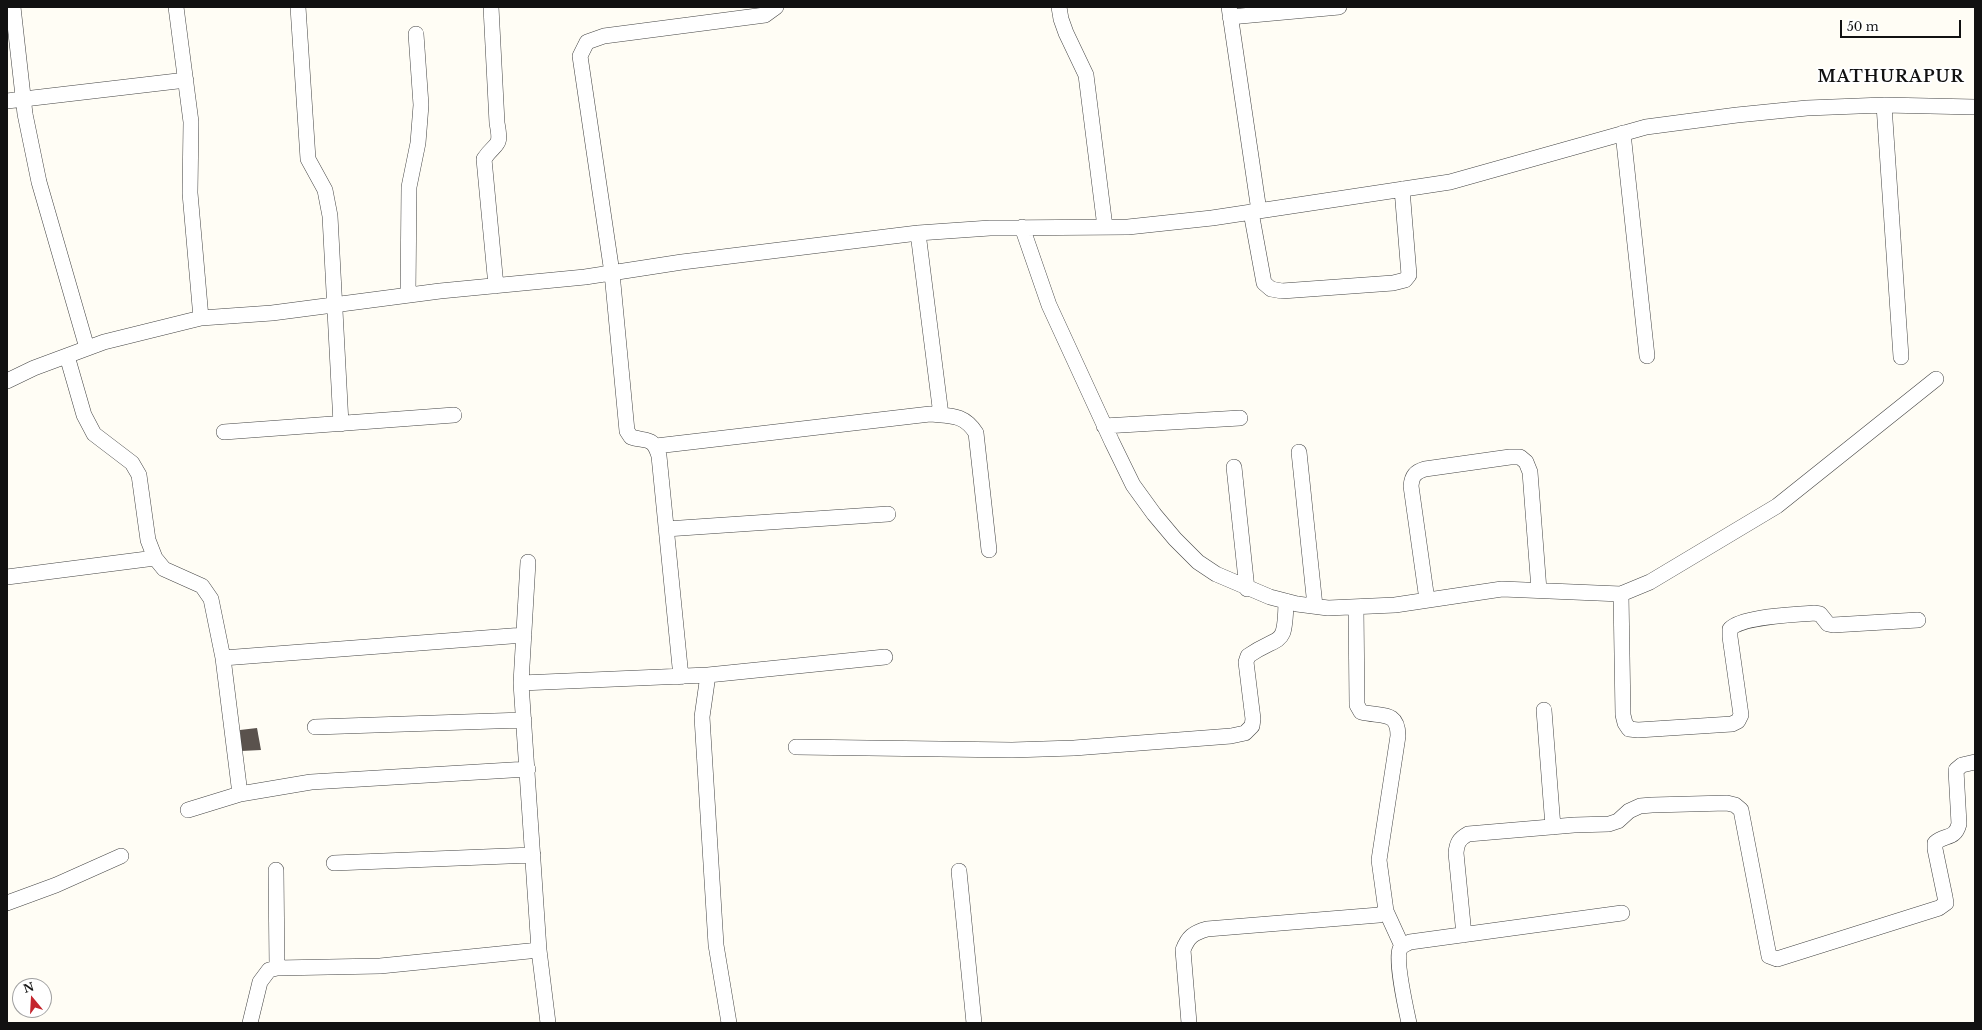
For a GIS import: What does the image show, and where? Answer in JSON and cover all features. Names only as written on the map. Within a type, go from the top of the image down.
[{"type":"street","points":[[13,7],[23,98],[39,182],[87,348]]},
{"type":"street","points":[[176,7],[191,122],[190,193],[201,318]]},
{"type":"street","points":[[298,7],[308,159],[325,190],[330,216],[341,424]]},
{"type":"street","points":[[491,7],[497,122],[500,138],[497,146],[488,153],[484,159],[496,286]]},
{"type":"street","points":[[681,677],[659,456],[656,446],[650,440],[631,437],[627,431],[612,273],[580,56],[587,42],[604,36],[765,15],[776,7]]},
{"type":"street","points":[[1059,7],[1066,33],[1086,75],[1105,227]]},
{"type":"street","points":[[1339,7],[1229,12],[1264,283],[1271,289],[1282,291],[1393,283],[1405,280],[1409,275],[1402,189]]},
{"type":"street","points":[[408,295],[409,187],[418,143],[421,105],[416,34]]},
{"type":"street","points":[[7,101],[186,80]]},
{"type":"street","points":[[1884,105],[1901,357]]},
{"type":"street","points":[[7,381],[34,368],[104,342],[201,318],[272,313],[408,295],[585,278],[612,273],[918,234],[970,229],[1105,227],[1157,224],[1255,212],[1450,182],[1478,176],[1646,127],[1737,115],[1807,108],[1884,105],[1975,106]]},
{"type":"street","points":[[1623,133],[1648,356]]},
{"type":"street","points":[[1022,228],[1049,305],[1104,426],[1133,485],[1154,514],[1174,539],[1198,562],[1247,589],[1286,601],[1315,606],[1328,608],[1395,605],[1502,589],[1621,594],[1650,582],[1777,506],[1936,379]]},
{"type":"street","points":[[918,234],[941,415]]},
{"type":"street","points":[[67,356],[84,415],[94,434],[132,463],[139,476],[148,540],[155,558],[164,569],[202,586],[211,599],[223,658],[240,794]]},
{"type":"street","points":[[656,446],[930,414],[956,416],[970,424],[976,433],[989,550]]},
{"type":"street","points":[[224,432],[454,415]]},
{"type":"street","points":[[1104,426],[1240,418]]},
{"type":"street","points":[[1298,452],[1315,606]]},
{"type":"street","points":[[1427,600],[1411,486],[1412,477],[1417,472],[1425,469],[1510,457],[1520,457],[1526,462],[1530,472],[1540,590]]},
{"type":"street","points":[[1234,467],[1247,589]]},
{"type":"street","points":[[666,529],[888,514]]},
{"type":"street","points":[[7,576],[155,558]]},
{"type":"street","points":[[528,562],[521,683],[539,950],[548,1023]]},
{"type":"street","points":[[1621,594],[1623,714],[1625,724],[1629,729],[1638,730],[1732,724],[1738,721],[1741,715],[1730,637],[1730,629],[1734,625],[1746,621],[1814,613],[1820,614],[1828,624],[1833,626],[1918,620]]},
{"type":"street","points":[[796,747],[1012,750],[1074,748],[1231,736],[1245,733],[1252,726],[1253,719],[1246,662],[1248,656],[1276,642],[1283,635],[1286,601]]},
{"type":"street","points":[[1356,607],[1357,705],[1361,712],[1374,715],[1386,715],[1394,718],[1398,725],[1398,736],[1379,860],[1386,911],[1402,946]]},
{"type":"street","points":[[223,658],[524,635]]},
{"type":"street","points":[[521,683],[681,677],[885,657]]},
{"type":"street","points":[[708,675],[702,717],[716,945],[729,1023]]},
{"type":"street","points":[[1544,710],[1552,827]]},
{"type":"street","points":[[315,727],[524,720]]},
{"type":"street","points":[[1464,935],[1456,853],[1456,845],[1461,838],[1468,834],[1609,824],[1618,821],[1629,811],[1640,806],[1652,805],[1727,803],[1735,805],[1741,810],[1769,956],[1777,958],[1938,908],[1946,903],[1935,843],[1940,839],[1950,837],[1957,831],[1959,824],[1956,770],[1962,765],[1975,762]]},
{"type":"street","points":[[188,810],[240,794],[311,782],[528,769]]},
{"type":"street","points":[[7,903],[56,885],[121,856]]},
{"type":"street","points":[[334,863],[533,856]]},
{"type":"street","points":[[276,870],[277,968]]},
{"type":"street","points":[[959,871],[974,1023]]},
{"type":"street","points":[[1189,1023],[1183,950],[1187,940],[1194,932],[1207,929],[1379,915],[1386,911]]},
{"type":"street","points":[[1409,1023],[1399,961],[1399,951],[1402,946],[1410,942],[1622,913]]},
{"type":"street","points":[[250,1023],[260,982],[269,970],[277,968],[380,966],[539,950]]},
{"type":"building","points":[[257,728],[261,750],[241,751],[240,730]]},
{"type":"district","name":"MATHURAPUR","points":[[1891,77]]}]
